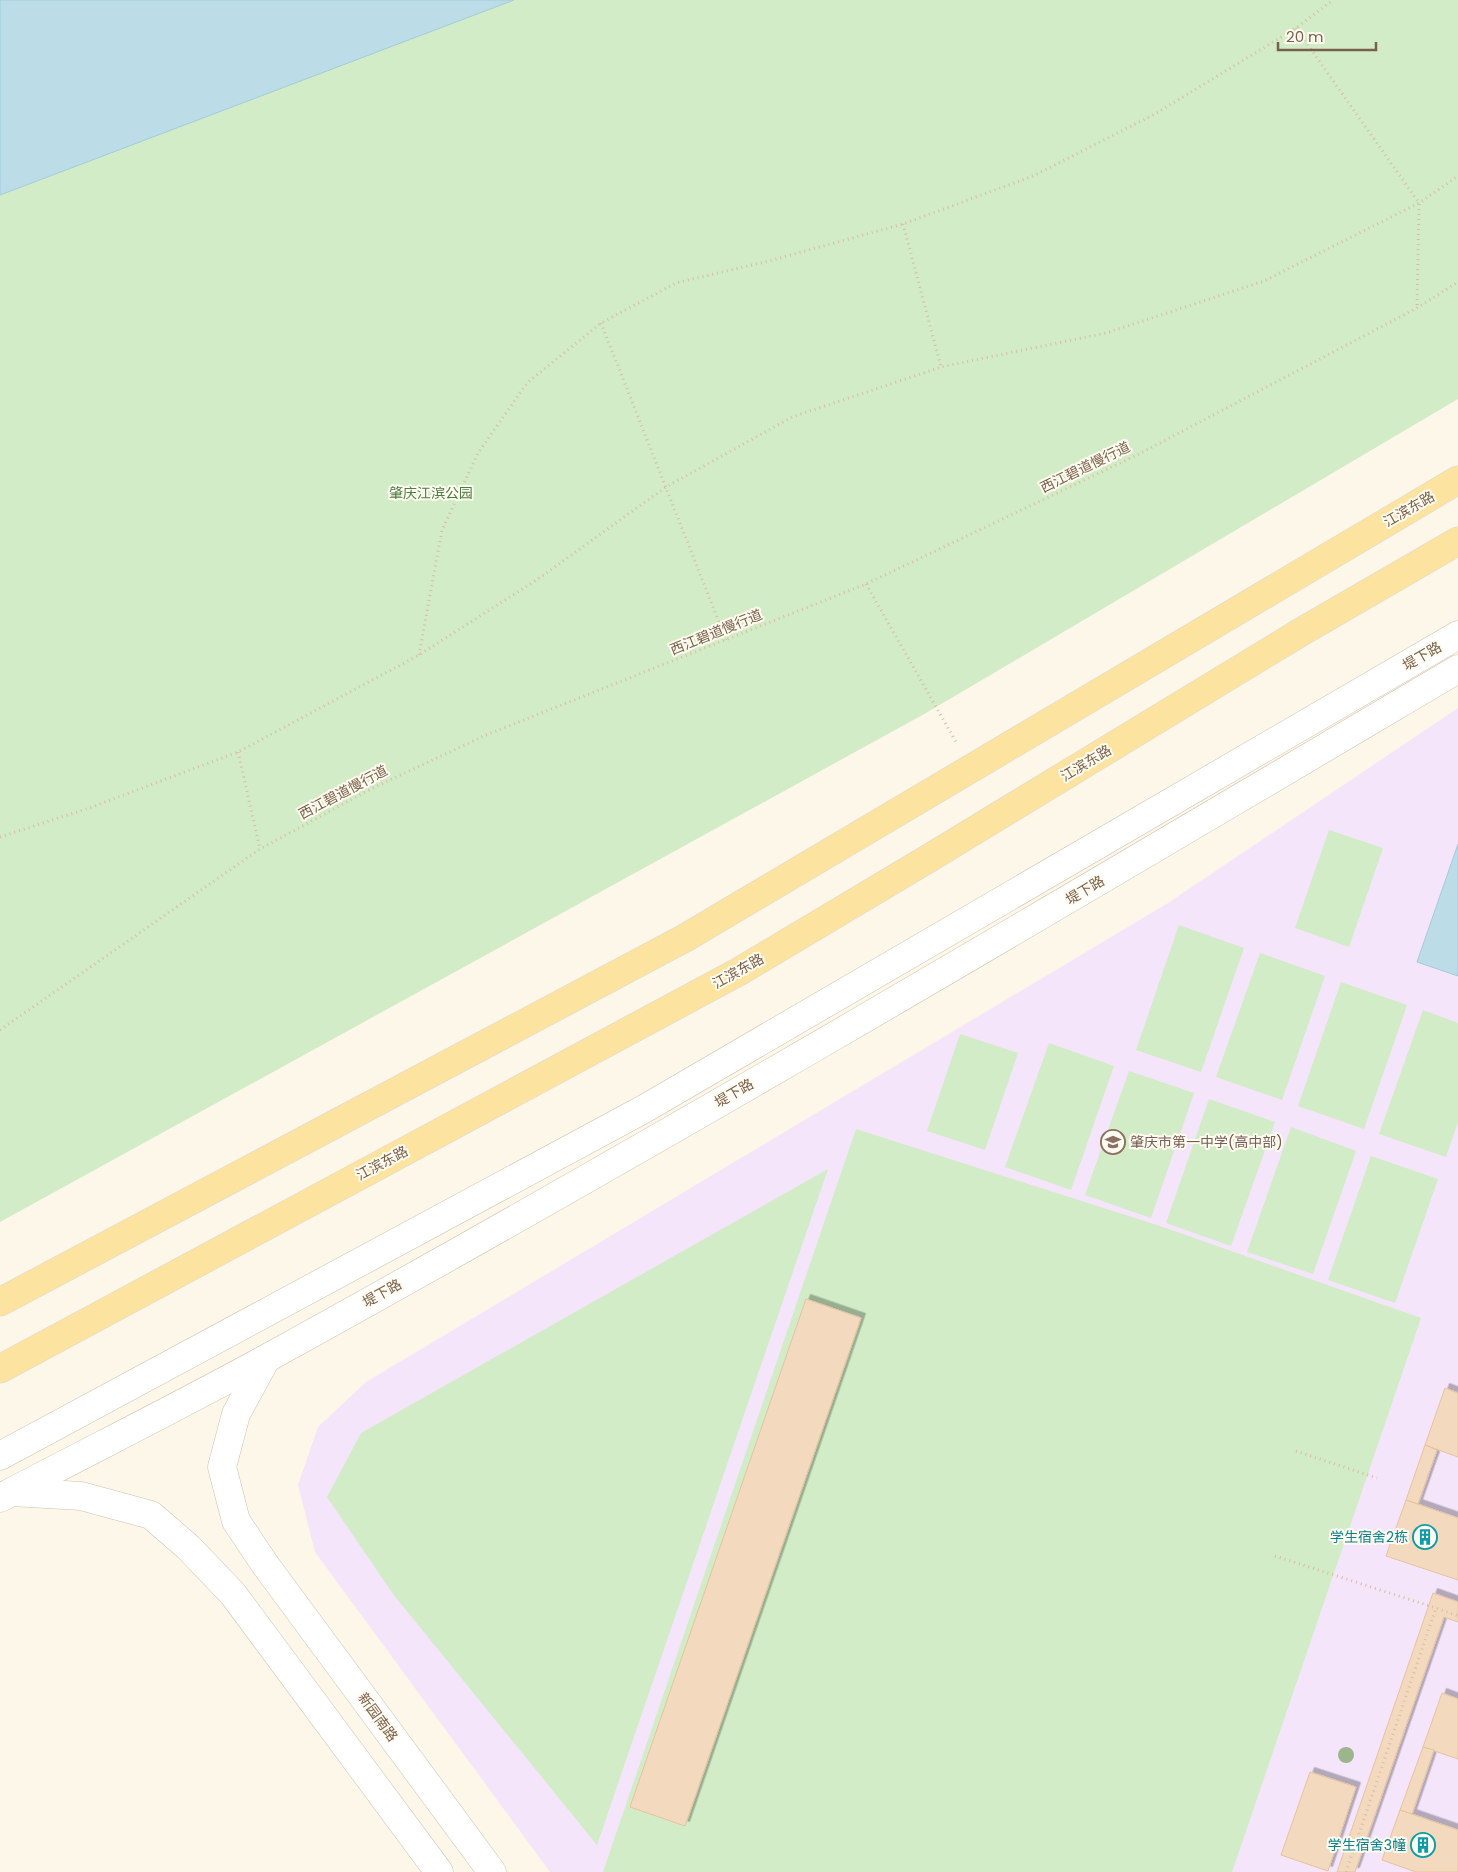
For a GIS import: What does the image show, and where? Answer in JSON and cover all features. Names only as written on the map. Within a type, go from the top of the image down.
[{"type":"main road","name":"江滨东路","points":[[0,1302],[685,938],[1458,480]]},
{"type":"main road","name":"江滨东路","points":[[0,1369],[740,971],[1301,632],[1458,541]]},
{"type":"street","name":"堤下路","points":[[0,1456],[644,1109],[1458,635]]},
{"type":"street","name":"堤下路","points":[[6,1495],[266,1358],[655,1139],[1458,669]]},
{"type":"street","name":"新园南路","points":[[266,1358],[236,1414],[222,1467],[236,1521],[264,1563],[492,1872]]},
{"type":"street","points":[[6,1495],[81,1496],[150,1515],[188,1547],[233,1594],[439,1872]]},
{"type":"street","points":[[233,1594],[264,1563]]},
{"type":"path","points":[[419,655],[442,530],[478,453],[527,383],[602,323],[676,283],[768,261],[903,224],[1033,176],[1155,114],[1296,28],[1333,0]]},
{"type":"path","points":[[1296,28],[1419,202],[1417,308]]},
{"type":"path","points":[[0,837],[89,808],[238,752],[419,655],[538,579],[666,487],[792,417],[941,367],[1106,334],[1264,282],[1419,202],[1458,176]]},
{"type":"path","points":[[903,224],[941,367]]},
{"type":"path","name":"西江碧道慢行道","points":[[0,1030],[260,849],[370,789],[486,735],[866,584],[1137,455],[1417,308],[1458,282]]},
{"type":"path","points":[[602,323],[726,640]]},
{"type":"path","points":[[866,584],[971,769]]},
{"type":"path","points":[[238,752],[260,849]]},
{"type":"path","points":[[1296,1450],[1377,1478]]},
{"type":"path","points":[[1275,1556],[1458,1616]]},
{"type":"path","points":[[1346,1872],[1436,1608]]},
{"type":"shaded area","name":"肇庆市第一中学(高中部)","points":[[1458,708],[1458,1872],[550,1872],[315,1552],[298,1485],[318,1427],[366,1382],[1168,903]]},
{"type":"green space","name":"肇庆江滨公园","points":[[514,0],[1458,0],[1458,399],[926,713],[0,1222],[0,195]]},
{"type":"green space","points":[[1329,830],[1383,848],[1349,947],[1295,928]]},
{"type":"green space","points":[[1179,925],[1244,948],[1201,1072],[1136,1050]]},
{"type":"green space","points":[[1260,953],[1325,976],[1282,1100],[1216,1077]]},
{"type":"green space","points":[[1341,982],[1407,1005],[1364,1129],[1298,1106]]},
{"type":"green space","points":[[1423,1010],[1458,1023],[1458,1122],[1446,1157],[1379,1134]]},
{"type":"green space","points":[[960,1034],[1018,1053],[985,1150],[927,1131]]},
{"type":"green space","points":[[1049,1043],[1114,1066],[1071,1190],[1005,1167]]},
{"type":"green space","points":[[1129,1071],[1194,1093],[1151,1218],[1085,1195]]},
{"type":"green space","points":[[1209,1099],[1275,1122],[1231,1246],[1166,1223]]},
{"type":"green space","points":[[1291,1127],[1356,1151],[1313,1274],[1247,1252]]},
{"type":"green space","points":[[856,1129],[1163,1227],[1421,1318],[1232,1872],[603,1872]]},
{"type":"green space","points":[[1371,1156],[1438,1179],[1395,1303],[1328,1280]]},
{"type":"green space","points":[[828,1169],[597,1845],[393,1594],[327,1497],[361,1433]]},
{"type":"water","points":[[0,0],[514,0],[0,195]]},
{"type":"water","points":[[1458,844],[1458,976],[1417,962]]},
{"type":"building","points":[[806,1299],[861,1318],[685,1826],[630,1807]]},
{"type":"building","points":[[1445,1388],[1458,1393],[1458,1457],[1425,1445]]},
{"type":"building","points":[[1425,1445],[1437,1450],[1418,1504],[1406,1500]]},
{"type":"building","name":"学生宿舍2栋","points":[[1406,1500],[1458,1518],[1458,1580],[1386,1556]]},
{"type":"building","points":[[1433,1593],[1458,1602],[1458,1622],[1444,1617],[1355,1872],[1337,1872]]},
{"type":"building","points":[[1442,1693],[1458,1699],[1458,1759],[1423,1747]]},
{"type":"building","points":[[1423,1747],[1434,1750],[1412,1814],[1400,1810]]},
{"type":"building","points":[[1310,1772],[1356,1787],[1328,1871],[1281,1855]]},
{"type":"building","name":"学生宿舍3幢","points":[[1400,1810],[1458,1830],[1458,1872],[1416,1872],[1382,1860]]},
{"type":"place","name":"肇庆市第一中学(高中部)","points":[[1113,1142]]},
{"type":"place","name":"学生宿舍2栋","points":[[1425,1537]]},
{"type":"place","name":"学生宿舍3幢","points":[[1423,1845]]}]
